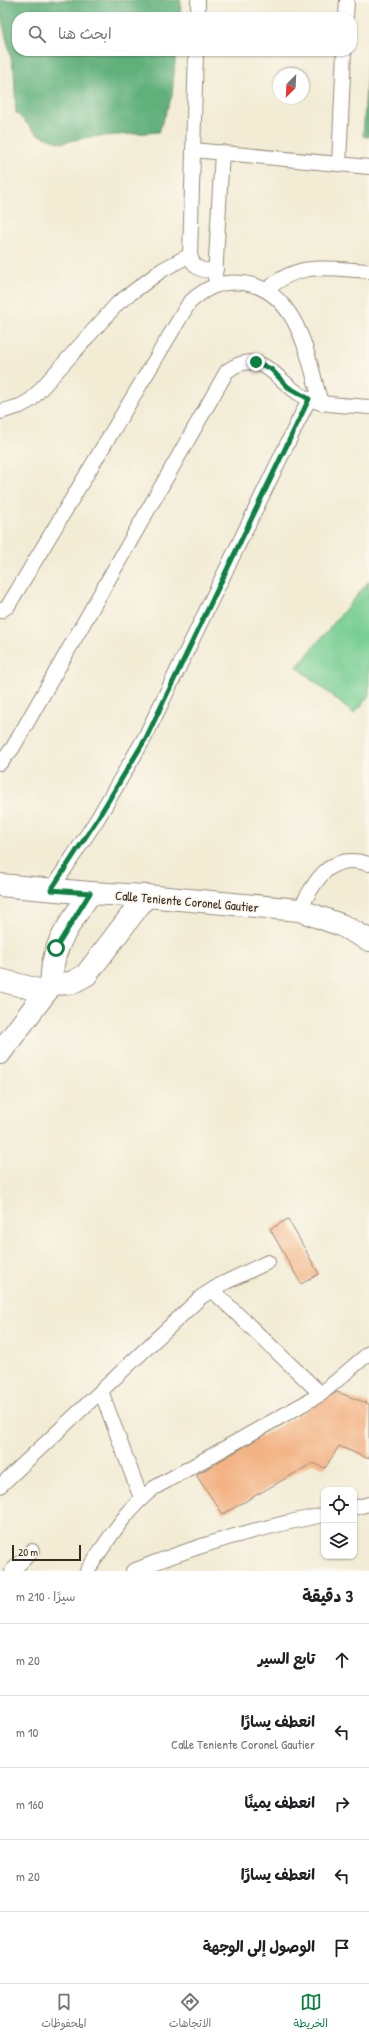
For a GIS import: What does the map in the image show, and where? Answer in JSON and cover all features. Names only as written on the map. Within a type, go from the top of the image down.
[{"type":"main road","name":"Calle Teniente Coronel Gautier","points":[[0,885],[90,893],[146,896],[299,910],[341,925],[369,940]]},
{"type":"main road","points":[[0,1053],[49,988],[56,948],[90,893]]},
{"type":"main road","points":[[0,980],[49,988],[71,983],[86,975],[146,896]]},
{"type":"lane","points":[[198,0],[198,12]]},
{"type":"lane","points":[[346,12],[347,0]]},
{"type":"lane","points":[[196,56],[190,254],[195,266],[202,270],[216,269]]},
{"type":"lane","points":[[339,164],[344,56]]},
{"type":"lane","points":[[193,150],[369,167]]},
{"type":"lane","points":[[215,285],[222,152]]},
{"type":"lane","points":[[0,412],[20,406],[31,400],[118,303],[162,270],[190,254]]},
{"type":"lane","points":[[267,290],[285,275],[307,269],[369,271]]},
{"type":"lane","points":[[0,611],[8,606],[189,303],[206,288],[215,285],[238,282],[253,284],[276,296],[290,312],[303,342],[315,401],[146,738],[102,812],[51,890]]},
{"type":"lane","points":[[0,763],[12,749],[227,371],[240,363],[248,362],[260,364],[271,369],[288,387],[315,401],[369,407]]},
{"type":"lane","points":[[299,910],[317,878],[331,866],[347,860],[369,864]]},
{"type":"lane","points":[[0,1486],[187,1310],[212,1290],[268,1262]]},
{"type":"lane","points":[[212,1290],[322,1394]]},
{"type":"lane","points":[[87,1571],[128,1512],[141,1498],[154,1488],[322,1394],[369,1353]]},
{"type":"lane","points":[[101,1391],[141,1498]]},
{"type":"lane","points":[[357,1507],[369,1504]]},
{"type":"lane","points":[[133,1571],[178,1553],[225,1538],[259,1528],[321,1516]]},
{"type":"lane","points":[[12,1571],[32,1551]]},
{"type":"green space","points":[[0,0],[181,0],[180,12],[12,12],[12,56],[176,56],[172,96],[159,132],[89,137],[61,143],[37,134],[16,113],[14,71],[0,12]]},
{"type":"green space","points":[[369,38],[369,137],[363,136]]},
{"type":"green space","points":[[369,581],[369,696],[354,714],[297,667]]},
{"type":"building","points":[[288,1219],[319,1274],[301,1284],[270,1229]]},
{"type":"building","points":[[337,1392],[369,1404],[369,1459],[339,1446],[325,1468],[313,1463],[223,1514],[196,1475]]},
{"type":"route","points":[[56,948],[90,893],[51,890],[98,818],[146,738],[309,399],[288,387],[271,369],[256,362]]}]
